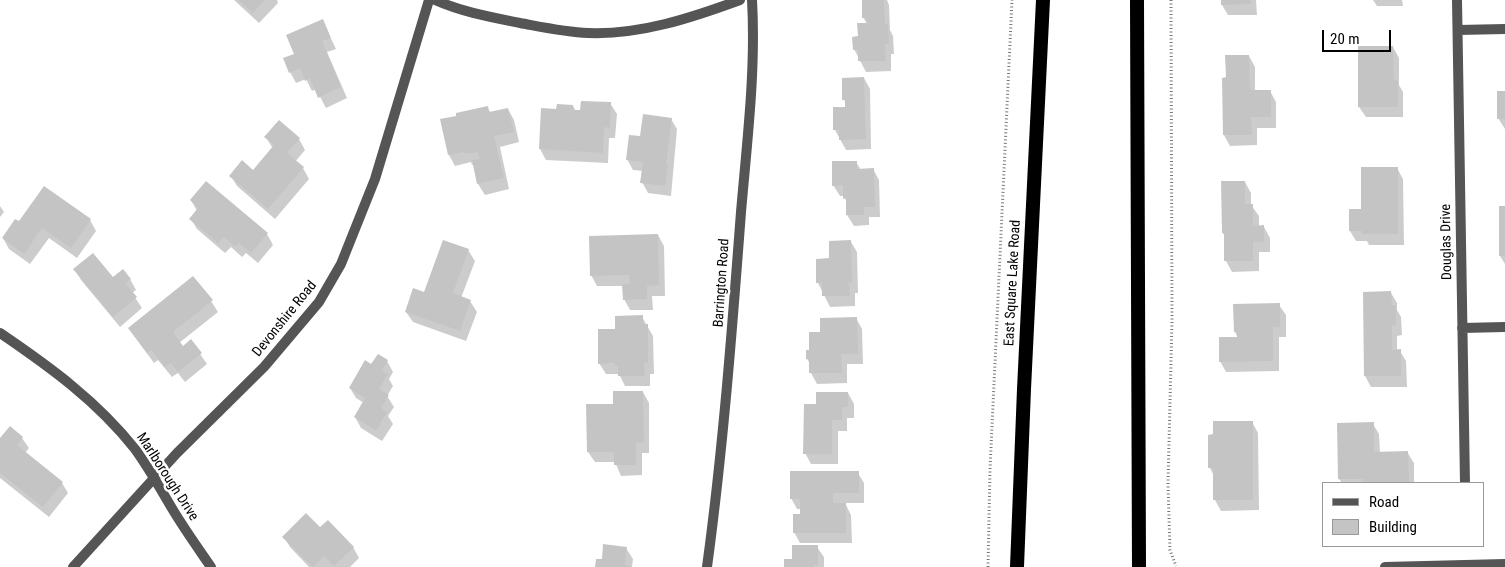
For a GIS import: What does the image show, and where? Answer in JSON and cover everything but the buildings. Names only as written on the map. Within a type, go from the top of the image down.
[{"type":"highway","name":"East Square Lake Road","points":[[1017,567],[1043,0]]},
{"type":"highway","points":[[1137,0],[1139,567]]},
{"type":"street","name":"Devonshire Road","points":[[73,567],[154,478],[284,346],[319,302],[334,278],[361,218],[375,179],[429,0]]},
{"type":"street","points":[[435,0],[478,15],[556,30],[588,33],[624,32],[644,29],[740,0]]},
{"type":"street","name":"Barrington Road","points":[[707,567],[724,430],[732,334],[754,32],[752,0]]},
{"type":"street","name":"Douglas Drive","points":[[1457,0],[1465,482]]},
{"type":"street","points":[[1458,30],[1505,29]]},
{"type":"street","points":[[1462,328],[1505,327]]},
{"type":"street","name":"Marlborough Drive","points":[[0,333],[62,376],[94,404],[136,451],[211,567]]},
{"type":"street","points":[[1385,567],[1505,564]]},
{"type":"path","points":[[988,567],[990,469],[1012,0]]},
{"type":"path","points":[[1171,0],[1172,320],[1168,484],[1170,550],[1176,566]]}]
